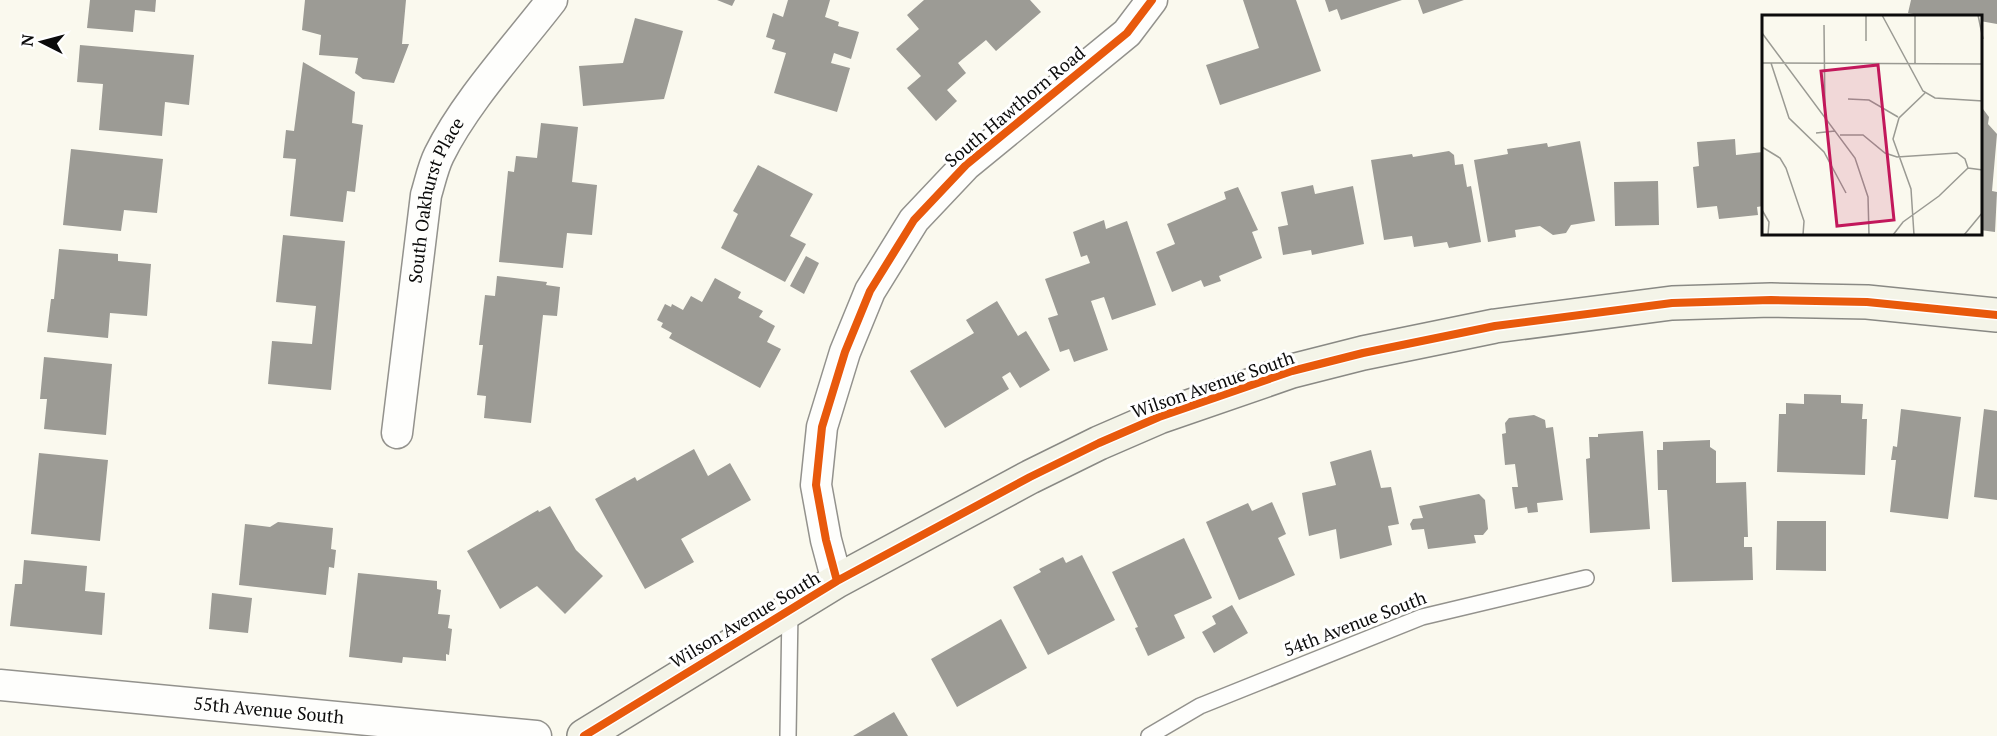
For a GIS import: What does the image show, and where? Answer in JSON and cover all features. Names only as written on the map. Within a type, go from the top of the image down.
[{"type":"main road","name":"Wilson Avenue South","points":[[584,736],[837,581],[1030,477],[1159,417],[1292,371],[1363,353],[1495,326],[1672,303],[1771,300],[1867,302],[1997,315]]},
{"type":"street","name":"South Oakhurst Place","points":[[398,433],[426,195],[437,158],[469,107],[552,0]]},
{"type":"street","name":"South Hawthorn Road","points":[[837,581],[826,540],[816,485],[822,427],[845,352],[870,291],[914,220],[966,165],[1127,33],[1152,0]]},
{"type":"street","name":"55th Avenue South","points":[[0,686],[537,736]]},
{"type":"lane","name":"54th Avenue South","points":[[1149,736],[1200,706],[1422,617],[1586,578]]},
{"type":"lane","points":[[788,736],[790,610]]},
{"type":"building","points":[[90,0],[156,0],[155,12],[135,10],[133,32],[87,28]]},
{"type":"building","points":[[305,0],[406,0],[402,44],[409,44],[394,83],[363,79],[355,73],[358,58],[319,55],[321,35],[302,30]]},
{"type":"building","points":[[717,0],[735,0],[732,6]]},
{"type":"building","points":[[788,0],[830,0],[825,17],[839,22],[838,26],[859,32],[851,59],[834,53],[831,63],[850,68],[837,112],[774,93],[786,53],[772,49],[775,40],[766,37],[773,13],[783,17]]},
{"type":"building","points":[[924,0],[1030,0],[1041,12],[996,51],[986,40],[958,63],[966,73],[947,90],[957,101],[936,121],[907,88],[921,76],[896,49],[919,29],[907,15]]},
{"type":"building","points":[[1243,0],[1296,0],[1321,71],[1220,105],[1206,65],[1259,48]]},
{"type":"building","points":[[1325,0],[1402,0],[1341,20],[1337,9],[1329,12]]},
{"type":"building","points":[[1418,0],[1464,0],[1423,14]]},
{"type":"building","points":[[1911,0],[1997,0],[1997,24],[1982,21],[1982,15],[1908,13]]},
{"type":"building","points":[[635,18],[683,31],[664,99],[583,106],[579,66],[623,63]]},
{"type":"building","points":[[80,45],[194,55],[189,105],[165,102],[162,136],[99,130],[103,84],[77,82]]},
{"type":"building","points":[[303,62],[355,92],[352,123],[363,125],[355,192],[347,191],[343,222],[290,216],[296,159],[283,158],[286,130],[294,131]]},
{"type":"building","points":[[1982,109],[1989,117],[1988,124],[1997,134],[1992,191],[1997,192],[1995,232],[1982,230]]},
{"type":"building","points":[[541,123],[578,127],[572,182],[597,185],[592,235],[567,233],[563,268],[499,262],[508,171],[514,172],[516,156],[537,158]]},
{"type":"building","points":[[1735,139],[1736,155],[1762,152],[1762,206],[1757,207],[1758,215],[1719,219],[1717,206],[1697,208],[1693,167],[1699,166],[1697,142]]},
{"type":"building","points":[[1580,141],[1595,221],[1571,225],[1566,233],[1553,235],[1540,226],[1515,230],[1516,237],[1488,242],[1474,160],[1508,154],[1507,149],[1547,143],[1548,147]]},
{"type":"building","points":[[71,149],[163,159],[157,213],[124,210],[121,231],[63,225]]},
{"type":"building","points":[[1449,151],[1454,155],[1455,165],[1463,164],[1467,187],[1471,186],[1481,242],[1449,248],[1447,242],[1414,247],[1412,236],[1384,240],[1371,160],[1412,154],[1413,157]]},
{"type":"building","points":[[758,165],[813,194],[790,236],[806,244],[785,282],[721,248],[738,214],[733,211]]},
{"type":"building","points":[[1658,181],[1659,225],[1615,226],[1614,182]]},
{"type":"building","points":[[1313,185],[1315,194],[1353,186],[1364,244],[1312,255],[1311,250],[1283,255],[1278,227],[1288,225],[1281,192]]},
{"type":"building","points":[[1238,187],[1258,230],[1252,232],[1262,258],[1219,276],[1221,281],[1204,287],[1201,280],[1172,292],[1156,252],[1175,244],[1167,224],[1226,199],[1224,192]]},
{"type":"building","points":[[1104,220],[1106,229],[1127,221],[1156,305],[1112,320],[1104,297],[1091,301],[1108,350],[1074,362],[1069,349],[1060,352],[1048,318],[1058,315],[1045,279],[1090,263],[1087,255],[1081,257],[1073,232]]},
{"type":"building","points":[[283,235],[345,241],[331,390],[268,384],[272,341],[312,344],[316,306],[276,302]]},
{"type":"building","points":[[59,249],[118,254],[118,261],[151,264],[147,316],[110,313],[108,338],[47,332],[51,299],[54,299]]},
{"type":"building","points":[[806,256],[819,263],[804,294],[790,286]]},
{"type":"building","points":[[497,276],[547,282],[546,285],[560,287],[557,316],[543,315],[531,423],[484,418],[486,396],[477,395],[483,345],[479,345],[485,295],[495,296]]},
{"type":"building","points":[[715,278],[741,292],[738,298],[763,311],[759,317],[775,326],[767,342],[781,349],[760,388],[669,338],[672,333],[661,327],[663,323],[657,320],[665,304],[671,307],[672,304],[683,310],[691,296],[702,302]]},
{"type":"building","points":[[997,301],[1018,336],[1026,331],[1050,370],[1020,388],[1010,372],[1002,377],[1009,389],[945,428],[910,371],[974,333],[966,320]]},
{"type":"building","points":[[44,357],[112,364],[106,435],[44,429],[47,399],[40,399]]},
{"type":"building","points":[[1804,394],[1841,395],[1841,403],[1863,404],[1862,419],[1867,419],[1865,475],[1777,472],[1779,414],[1786,414],[1786,403],[1804,404]]},
{"type":"building","points":[[1901,409],[1961,417],[1948,519],[1890,512],[1896,460],[1891,460],[1893,446],[1897,447]]},
{"type":"building","points":[[1984,409],[1997,411],[1997,500],[1974,497]]},
{"type":"building","points":[[1534,415],[1545,420],[1546,428],[1553,427],[1563,500],[1537,503],[1538,512],[1528,513],[1527,507],[1515,509],[1512,487],[1518,487],[1515,464],[1505,465],[1502,434],[1506,433],[1505,423],[1509,418]]},
{"type":"building","points":[[1643,431],[1650,529],[1590,533],[1586,459],[1590,458],[1589,437],[1598,437],[1598,434]]},
{"type":"building","points":[[1710,440],[1710,447],[1716,451],[1716,483],[1746,482],[1748,537],[1744,537],[1744,547],[1752,547],[1753,580],[1672,582],[1667,490],[1658,490],[1657,450],[1663,450],[1663,442]]},
{"type":"building","points":[[694,449],[708,476],[730,463],[751,500],[681,539],[694,562],[645,589],[595,499],[635,477],[637,481]]},
{"type":"building","points":[[1371,450],[1381,488],[1391,487],[1399,524],[1388,526],[1392,545],[1340,559],[1336,529],[1309,536],[1302,493],[1336,485],[1330,462]]},
{"type":"building","points":[[39,453],[108,460],[100,541],[31,534]]},
{"type":"building","points":[[1479,494],[1485,500],[1488,529],[1483,535],[1474,535],[1476,543],[1428,549],[1424,529],[1412,530],[1410,524],[1413,519],[1423,518],[1419,506]]},
{"type":"building","points":[[1272,502],[1286,534],[1278,538],[1295,575],[1239,600],[1206,522],[1248,503],[1252,511]]},
{"type":"building","points":[[550,506],[576,550],[603,576],[565,614],[537,586],[500,609],[467,551],[538,510],[539,512]]},
{"type":"building","points":[[1777,521],[1826,521],[1826,571],[1776,570]]},
{"type":"building","points":[[278,522],[333,528],[331,549],[336,550],[334,568],[329,567],[326,595],[239,585],[245,524],[270,527]]},
{"type":"building","points":[[1184,538],[1212,598],[1174,615],[1185,638],[1148,656],[1135,628],[1138,627],[1112,572]]},
{"type":"building","points":[[1082,555],[1115,620],[1048,655],[1013,587],[1041,572],[1039,569],[1063,557],[1066,563]]},
{"type":"building","points":[[24,560],[87,566],[85,591],[105,593],[102,635],[10,626],[15,584],[22,584]]},
{"type":"building","points":[[358,573],[437,581],[437,589],[441,590],[438,614],[450,615],[448,628],[452,629],[449,655],[446,654],[446,661],[403,657],[402,663],[349,657]]},
{"type":"building","points":[[212,593],[252,598],[248,633],[209,629]]},
{"type":"building","points":[[1232,605],[1248,633],[1214,653],[1202,632],[1216,624],[1212,616]]},
{"type":"building","points":[[1001,619],[1027,668],[957,707],[931,659]]},
{"type":"building","points":[[894,712],[908,736],[853,736]]},
{"type":"cycle path","points":[[837,581],[826,540],[816,485],[822,427],[845,352],[870,291],[914,220],[966,165],[1127,33],[1152,0]]},
{"type":"cycle path","points":[[584,736],[837,581],[1030,477],[1159,417],[1292,371],[1363,353],[1495,326],[1672,303],[1771,300],[1867,302],[1997,315]]}]
